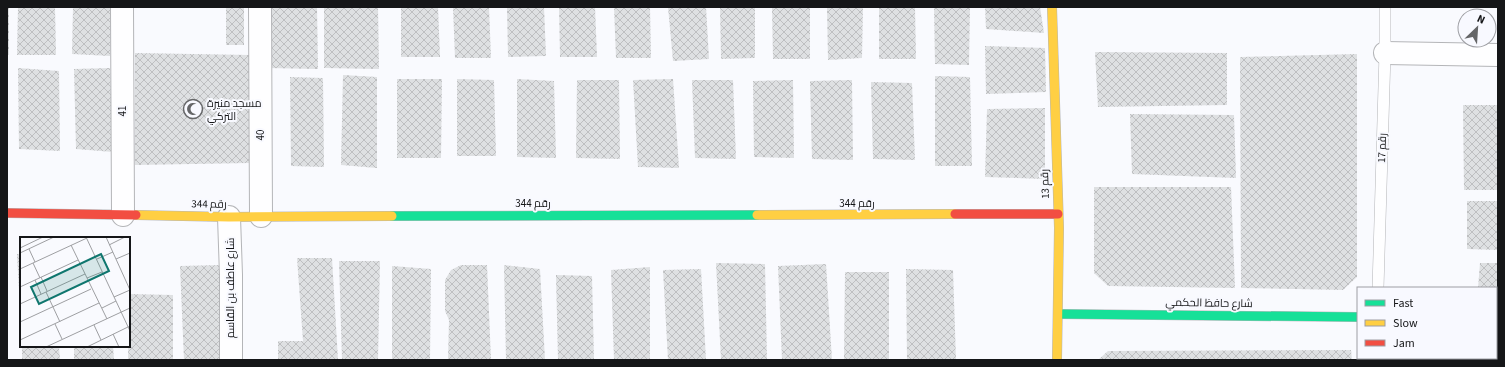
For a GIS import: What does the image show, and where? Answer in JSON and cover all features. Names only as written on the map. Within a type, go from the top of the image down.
[{"type":"street","name":"41","points":[[122,7],[123,214]]},
{"type":"street","name":"40","points":[[260,7],[261,216]]},
{"type":"street","name":"رقم 13","points":[[1052,7],[1058,214],[1059,314],[1057,360]]},
{"type":"street","points":[[1385,53],[1498,55]]},
{"type":"street","name":"رقم 344","points":[[7,213],[229,217],[1058,214]]},
{"type":"street","name":"شارع عاطف بن القاسم","points":[[229,217],[231,360]]},
{"type":"street","name":"شارع حافظ الحكمي","points":[[1059,314],[1357,317]]},
{"type":"lane","name":"رقم 17","points":[[1378,287],[1385,7]]},
{"type":"building","points":[[7,7],[9,7],[9,55],[7,55]]},
{"type":"building","points":[[18,7],[55,7],[56,55],[17,55]]},
{"type":"building","points":[[73,7],[111,7],[110,56],[72,54]]},
{"type":"building","points":[[226,7],[244,7],[244,45],[226,45]]},
{"type":"building","points":[[267,7],[317,7],[318,69],[268,68]]},
{"type":"building","points":[[324,7],[378,7],[379,69],[324,68]]},
{"type":"building","points":[[401,7],[438,7],[440,57],[401,57]]},
{"type":"building","points":[[453,7],[489,7],[491,58],[455,58]]},
{"type":"building","points":[[507,7],[544,7],[546,56],[508,57]]},
{"type":"building","points":[[559,7],[595,7],[597,57],[560,57]]},
{"type":"building","points":[[614,7],[650,7],[651,58],[616,58]]},
{"type":"building","points":[[668,7],[706,7],[709,59],[673,61]]},
{"type":"building","points":[[720,7],[755,7],[755,58],[721,59]]},
{"type":"building","points":[[772,7],[810,7],[810,59],[773,59]]},
{"type":"building","points":[[827,7],[863,7],[862,58],[828,60]]},
{"type":"building","points":[[879,7],[915,7],[916,59],[879,59]]},
{"type":"building","points":[[934,7],[970,7],[969,65],[935,64]]},
{"type":"building","points":[[985,7],[1040,7],[1044,33],[986,29]]},
{"type":"building","points":[[985,46],[1045,48],[1046,92],[986,94]]},
{"type":"building","points":[[1095,52],[1227,53],[1227,105],[1098,107]]},
{"type":"building","name":"مسجد منيرة التركي","points":[[135,53],[250,55],[250,163],[135,165]]},
{"type":"building","points":[[1357,54],[1357,277],[1343,290],[1241,288],[1240,57]]},
{"type":"building","points":[[18,68],[59,71],[60,151],[19,149]]},
{"type":"building","points":[[110,68],[113,152],[76,149],[74,69]]},
{"type":"building","points":[[343,75],[377,77],[377,168],[341,165]]},
{"type":"building","points":[[935,76],[970,77],[972,166],[935,166]]},
{"type":"building","points":[[290,77],[323,78],[324,167],[291,166]]},
{"type":"building","points":[[397,79],[442,79],[441,158],[397,158]]},
{"type":"building","points":[[457,79],[494,80],[496,156],[457,156]]},
{"type":"building","points":[[517,79],[554,81],[556,158],[517,157]]},
{"type":"building","points":[[673,79],[679,168],[638,167],[633,80]]},
{"type":"building","points":[[577,80],[619,80],[620,159],[576,158]]},
{"type":"building","points":[[692,80],[733,80],[736,159],[695,158]]},
{"type":"building","points":[[793,80],[794,158],[754,157],[753,81]]},
{"type":"building","points":[[852,80],[853,160],[812,159],[810,81]]},
{"type":"building","points":[[871,82],[912,83],[915,160],[873,159]]},
{"type":"building","points":[[1463,105],[1498,105],[1498,190],[1464,190]]},
{"type":"building","points":[[1045,108],[1045,179],[985,177],[987,109]]},
{"type":"building","points":[[1130,114],[1234,115],[1236,178],[1132,174]]},
{"type":"building","points":[[1094,187],[1231,187],[1235,288],[1108,286],[1094,273]]},
{"type":"building","points":[[1467,201],[1498,201],[1498,250],[1467,249]]},
{"type":"building","points":[[17,254],[20,254],[20,308]]},
{"type":"building","points":[[297,258],[332,258],[338,360],[278,360],[278,341],[303,341]]},
{"type":"building","points":[[339,261],[380,261],[378,360],[342,360]]},
{"type":"building","points":[[716,263],[765,264],[767,360],[721,360]]},
{"type":"building","points":[[1480,263],[1498,263],[1498,310],[1497,287],[1478,287]]},
{"type":"building","points":[[826,264],[832,360],[782,360],[778,266]]},
{"type":"building","points":[[220,265],[222,360],[184,360],[180,266]]},
{"type":"building","points":[[461,265],[487,265],[491,360],[448,360],[449,320],[445,311],[445,280],[451,270]]},
{"type":"building","points":[[504,265],[540,269],[545,360],[506,360]]},
{"type":"building","points":[[392,266],[431,269],[430,360],[392,360]]},
{"type":"building","points":[[650,267],[650,360],[614,360],[611,270]]},
{"type":"building","points":[[701,269],[706,360],[668,360],[663,270]]},
{"type":"building","points":[[906,269],[953,270],[956,360],[907,360]]},
{"type":"building","points":[[845,272],[889,272],[889,360],[844,360]]},
{"type":"building","points":[[556,275],[592,276],[594,360],[558,360]]},
{"type":"building","points":[[130,294],[173,295],[173,360],[128,360],[128,347],[130,347]]},
{"type":"building","points":[[1498,321],[1498,360],[1456,360],[1497,359]]},
{"type":"building","points":[[22,347],[59,347],[60,360],[22,360]]},
{"type":"building","points":[[74,347],[113,347],[114,360],[74,360]]},
{"type":"building","points":[[1351,350],[1352,360],[1098,360],[1108,351]]},
{"type":"traffic: fast","points":[[392,216],[757,215]]},
{"type":"traffic: fast","points":[[1059,314],[1357,317]]},
{"type":"traffic: slow","points":[[1052,7],[1059,228],[1057,360]]},
{"type":"traffic: slow","points":[[757,215],[955,214]]},
{"type":"traffic: slow","points":[[136,215],[229,217],[392,216]]},
{"type":"traffic: jam","points":[[7,213],[136,215]]},
{"type":"traffic: jam","points":[[955,214],[1058,214]]},
{"type":"place","name":"مسجد منيرة التركي","points":[[193,109]]}]
